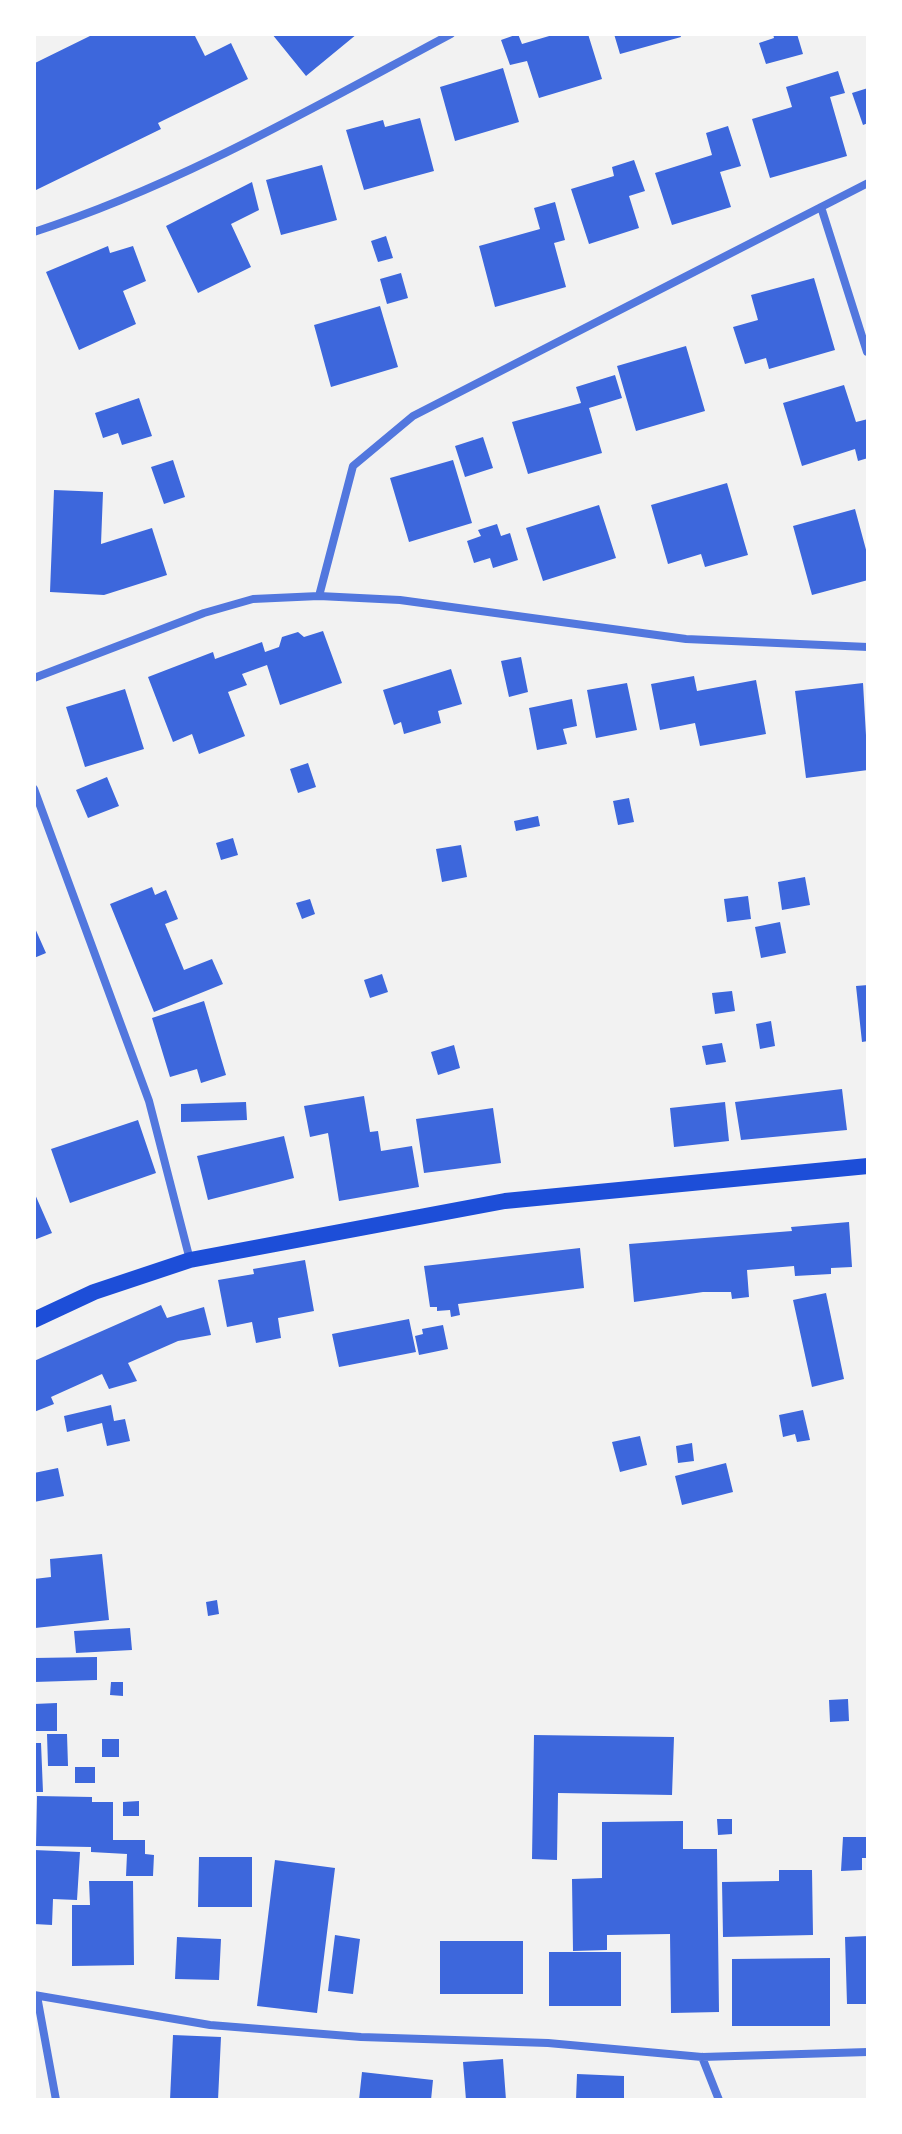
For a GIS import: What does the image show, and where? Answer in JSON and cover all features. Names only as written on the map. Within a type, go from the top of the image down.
[{"type":"main road","points":[[34,1320],[94,1292],[190,1260],[505,1201],[868,1166]]},
{"type":"street","points":[[34,232],[106,209],[290,120],[451,34]]},
{"type":"street","points":[[319,596],[353,466],[413,416],[868,183]]},
{"type":"street","points":[[821,207],[867,352]]},
{"type":"street","points":[[34,678],[253,599],[319,596],[400,600],[686,639],[868,647]]},
{"type":"street","points":[[34,789],[149,1101],[190,1260]]},
{"type":"street","points":[[56,2100],[35,1996],[210,2025],[361,2037],[548,2043],[702,2057],[868,2052]]},
{"type":"street","points":[[702,2057],[719,2100]]},
{"type":"building","points":[[94,34],[194,34],[205,56],[231,43],[248,79],[158,123],[161,129],[34,191],[35,63]]},
{"type":"building","points":[[272,34],[357,34],[306,76]]},
{"type":"building","points":[[518,34],[522,44],[556,34],[588,34],[602,79],[539,98],[527,61],[510,65],[501,40]]},
{"type":"building","points":[[614,34],[680,34],[681,37],[620,54]]},
{"type":"building","points":[[773,34],[797,34],[803,54],[766,64],[759,43],[774,38]]},
{"type":"building","points":[[503,68],[519,122],[455,141],[440,87]]},
{"type":"building","points":[[838,71],[845,93],[830,97],[847,156],[770,178],[752,119],[792,107],[786,87]]},
{"type":"building","points":[[868,88],[868,123],[863,125],[852,93]]},
{"type":"building","points":[[420,118],[434,171],[364,190],[346,130],[383,120],[385,127]]},
{"type":"building","points":[[728,126],[741,166],[720,172],[731,207],[672,225],[655,173],[712,155],[706,133]]},
{"type":"building","points":[[634,160],[645,191],[629,196],[639,228],[589,244],[571,189],[614,176],[612,167]]},
{"type":"building","points":[[322,165],[337,220],[281,235],[266,180]]},
{"type":"building","points":[[252,182],[259,210],[231,224],[251,267],[198,293],[166,226]]},
{"type":"building","points":[[555,202],[565,240],[554,243],[566,287],[495,307],[479,246],[540,229],[534,208]]},
{"type":"building","points":[[386,236],[393,258],[378,262],[371,241]]},
{"type":"building","points":[[108,246],[110,253],[133,246],[146,281],[123,291],[136,324],[79,350],[46,272]]},
{"type":"building","points":[[401,273],[408,298],[387,304],[380,279]]},
{"type":"building","points":[[814,278],[835,350],[769,369],[766,358],[745,364],[733,327],[758,320],[751,295]]},
{"type":"building","points":[[380,306],[398,367],[331,387],[314,325]]},
{"type":"building","points":[[686,346],[705,411],[636,431],[617,366]]},
{"type":"building","points":[[615,375],[622,398],[589,408],[602,453],[528,474],[512,422],[581,403],[576,387]]},
{"type":"building","points":[[844,385],[856,422],[868,419],[868,458],[858,461],[855,449],[802,466],[783,403]]},
{"type":"building","points":[[139,398],[152,436],[122,445],[118,433],[103,438],[95,413]]},
{"type":"building","points":[[483,437],[493,468],[465,477],[455,446]]},
{"type":"building","points":[[173,460],[185,497],[164,504],[151,467]]},
{"type":"building","points":[[453,460],[472,523],[409,542],[390,478]]},
{"type":"building","points":[[727,483],[748,555],[705,567],[701,554],[668,564],[651,505]]},
{"type":"building","points":[[54,490],[103,492],[101,544],[152,528],[167,575],[104,595],[50,592]]},
{"type":"building","points":[[599,505],[616,558],[543,581],[526,528]]},
{"type":"building","points":[[855,509],[868,557],[868,580],[812,595],[793,526]]},
{"type":"building","points":[[497,524],[501,536],[510,533],[518,560],[493,568],[490,558],[474,563],[467,541],[481,536],[478,530]]},
{"type":"building","points":[[323,631],[342,683],[280,705],[267,665],[242,674],[247,685],[228,692],[245,736],[199,754],[192,734],[173,742],[148,677],[213,652],[215,659],[262,642],[265,652],[279,647],[282,637],[298,632],[304,637]]},
{"type":"building","points":[[521,657],[528,692],[509,697],[501,661]]},
{"type":"building","points":[[451,669],[462,704],[438,711],[441,723],[404,734],[401,722],[394,725],[383,690]]},
{"type":"building","points":[[694,676],[697,691],[756,680],[766,734],[700,746],[695,723],[660,730],[651,684]]},
{"type":"building","points":[[627,683],[637,730],[596,738],[587,690]]},
{"type":"building","points":[[863,683],[868,770],[806,778],[795,691]]},
{"type":"building","points":[[125,689],[144,749],[85,767],[66,707]]},
{"type":"building","points":[[572,699],[577,726],[563,729],[567,744],[537,750],[529,708]]},
{"type":"building","points":[[308,763],[316,787],[298,793],[290,769]]},
{"type":"building","points":[[107,777],[119,806],[88,818],[76,790]]},
{"type":"building","points":[[629,798],[634,822],[618,825],[613,801]]},
{"type":"building","points":[[538,816],[540,826],[516,831],[514,821]]},
{"type":"building","points":[[233,838],[238,855],[221,860],[216,843]]},
{"type":"building","points":[[461,845],[467,877],[442,882],[436,849]]},
{"type":"building","points":[[805,877],[810,905],[782,910],[778,882]]},
{"type":"building","points":[[152,887],[155,895],[166,890],[178,919],[165,924],[184,970],[212,959],[223,984],[154,1012],[110,904]]},
{"type":"building","points":[[748,896],[751,919],[727,922],[724,899]]},
{"type":"building","points":[[310,899],[315,914],[302,919],[296,903]]},
{"type":"building","points":[[780,922],[786,953],[761,958],[755,927]]},
{"type":"building","points":[[34,926],[46,953],[34,958]]},
{"type":"building","points":[[382,974],[388,992],[370,998],[364,980]]},
{"type":"building","points":[[868,985],[868,1041],[862,1042],[856,986]]},
{"type":"building","points":[[732,991],[735,1011],[715,1014],[712,993]]},
{"type":"building","points":[[204,1001],[226,1075],[201,1083],[197,1069],[170,1077],[152,1018]]},
{"type":"building","points":[[771,1021],[775,1046],[760,1049],[756,1024]]},
{"type":"building","points":[[722,1043],[726,1062],[706,1065],[702,1046]]},
{"type":"building","points":[[454,1045],[460,1068],[438,1075],[431,1052]]},
{"type":"building","points":[[842,1089],[847,1130],[741,1140],[735,1102]]},
{"type":"building","points":[[364,1096],[370,1132],[378,1131],[381,1151],[412,1146],[419,1187],[339,1201],[328,1133],[310,1137],[304,1106]]},
{"type":"building","points":[[246,1102],[247,1120],[181,1122],[181,1104]]},
{"type":"building","points":[[725,1102],[729,1141],[674,1147],[670,1108]]},
{"type":"building","points":[[493,1108],[501,1163],[424,1173],[416,1119]]},
{"type":"building","points":[[138,1120],[156,1173],[70,1203],[51,1149]]},
{"type":"building","points":[[284,1136],[294,1178],[208,1200],[197,1156]]},
{"type":"building","points":[[34,1192],[52,1233],[34,1240]]},
{"type":"building","points":[[849,1222],[852,1267],[831,1268],[831,1274],[795,1276],[794,1266],[747,1270],[749,1297],[732,1299],[731,1292],[703,1292],[634,1302],[629,1244],[792,1231],[791,1227]]},
{"type":"building","points":[[580,1248],[584,1288],[458,1304],[460,1315],[451,1317],[450,1310],[437,1311],[437,1307],[430,1307],[424,1266]]},
{"type":"building","points":[[305,1260],[314,1311],[278,1318],[281,1338],[256,1343],[252,1322],[227,1327],[218,1280],[254,1274],[253,1269]]},
{"type":"building","points":[[826,1293],[844,1379],[812,1387],[793,1300]]},
{"type":"building","points":[[161,1305],[167,1318],[204,1307],[211,1335],[178,1341],[128,1363],[137,1381],[109,1389],[102,1374],[51,1397],[54,1404],[34,1412],[34,1361]]},
{"type":"building","points":[[409,1319],[416,1352],[339,1367],[332,1334]]},
{"type":"building","points":[[443,1325],[448,1349],[419,1355],[415,1336],[423,1334],[422,1329]]},
{"type":"building","points":[[111,1405],[114,1421],[125,1419],[130,1441],[107,1446],[102,1423],[67,1432],[64,1416]]},
{"type":"building","points":[[803,1410],[810,1440],[797,1442],[795,1434],[783,1437],[779,1415]]},
{"type":"building","points":[[640,1436],[647,1465],[620,1472],[612,1442]]},
{"type":"building","points":[[692,1443],[694,1461],[678,1463],[676,1446]]},
{"type":"building","points":[[726,1463],[733,1492],[682,1505],[675,1476]]},
{"type":"building","points":[[58,1468],[64,1496],[34,1502],[34,1473]]},
{"type":"building","points":[[102,1554],[109,1620],[35,1628],[34,1579],[51,1577],[50,1559]]},
{"type":"building","points":[[217,1600],[219,1614],[208,1616],[206,1602]]},
{"type":"building","points":[[130,1628],[132,1650],[76,1653],[74,1631]]},
{"type":"building","points":[[97,1657],[97,1680],[34,1682],[34,1658]]},
{"type":"building","points":[[111,1682],[123,1682],[123,1696],[110,1695]]},
{"type":"building","points":[[848,1699],[849,1721],[830,1722],[829,1700]]},
{"type":"building","points":[[57,1703],[57,1731],[34,1731],[34,1704]]},
{"type":"building","points":[[47,1734],[67,1734],[68,1766],[48,1766]]},
{"type":"building","points":[[534,1735],[674,1737],[672,1795],[558,1793],[557,1860],[532,1859]]},
{"type":"building","points":[[102,1739],[119,1739],[119,1757],[102,1757]]},
{"type":"building","points":[[34,1743],[41,1743],[43,1792],[34,1792]]},
{"type":"building","points":[[75,1767],[95,1767],[95,1783],[75,1783]]},
{"type":"building","points":[[37,1796],[92,1797],[92,1802],[113,1802],[113,1840],[145,1840],[145,1854],[154,1855],[153,1876],[126,1876],[127,1854],[91,1852],[91,1847],[36,1846]]},
{"type":"building","points":[[139,1801],[139,1816],[123,1816],[123,1802]]},
{"type":"building","points":[[717,1819],[732,1819],[732,1834],[718,1835]]},
{"type":"building","points":[[683,1821],[683,1849],[717,1849],[719,2012],[671,2013],[670,1934],[607,1935],[607,1950],[573,1951],[572,1879],[602,1878],[602,1822]]},
{"type":"building","points":[[843,1837],[868,1837],[868,1858],[862,1858],[862,1870],[841,1871]]},
{"type":"building","points":[[34,1850],[80,1852],[77,1900],[53,1899],[52,1925],[34,1924]]},
{"type":"building","points":[[199,1857],[252,1857],[252,1907],[198,1907]]},
{"type":"building","points":[[275,1860],[335,1868],[317,2013],[257,2006]]},
{"type":"building","points":[[779,1870],[812,1870],[813,1935],[723,1937],[722,1882],[779,1881]]},
{"type":"building","points":[[89,1881],[133,1881],[134,1965],[72,1966],[72,1905],[90,1905]]},
{"type":"building","points":[[335,1935],[360,1939],[353,1994],[328,1991]]},
{"type":"building","points":[[868,1936],[868,2004],[847,2004],[845,1937]]},
{"type":"building","points":[[177,1937],[221,1939],[219,1980],[175,1979]]},
{"type":"building","points":[[440,1941],[523,1941],[523,1994],[440,1994]]},
{"type":"building","points":[[549,1952],[621,1952],[621,2006],[549,2006]]},
{"type":"building","points":[[830,1958],[830,2026],[732,2026],[732,1959]]},
{"type":"building","points":[[173,2035],[221,2037],[218,2100],[170,2100]]},
{"type":"building","points":[[503,2059],[506,2100],[466,2100],[463,2062]]},
{"type":"building","points":[[362,2072],[433,2080],[431,2100],[359,2100]]},
{"type":"building","points":[[577,2074],[624,2076],[624,2100],[576,2100]]}]
